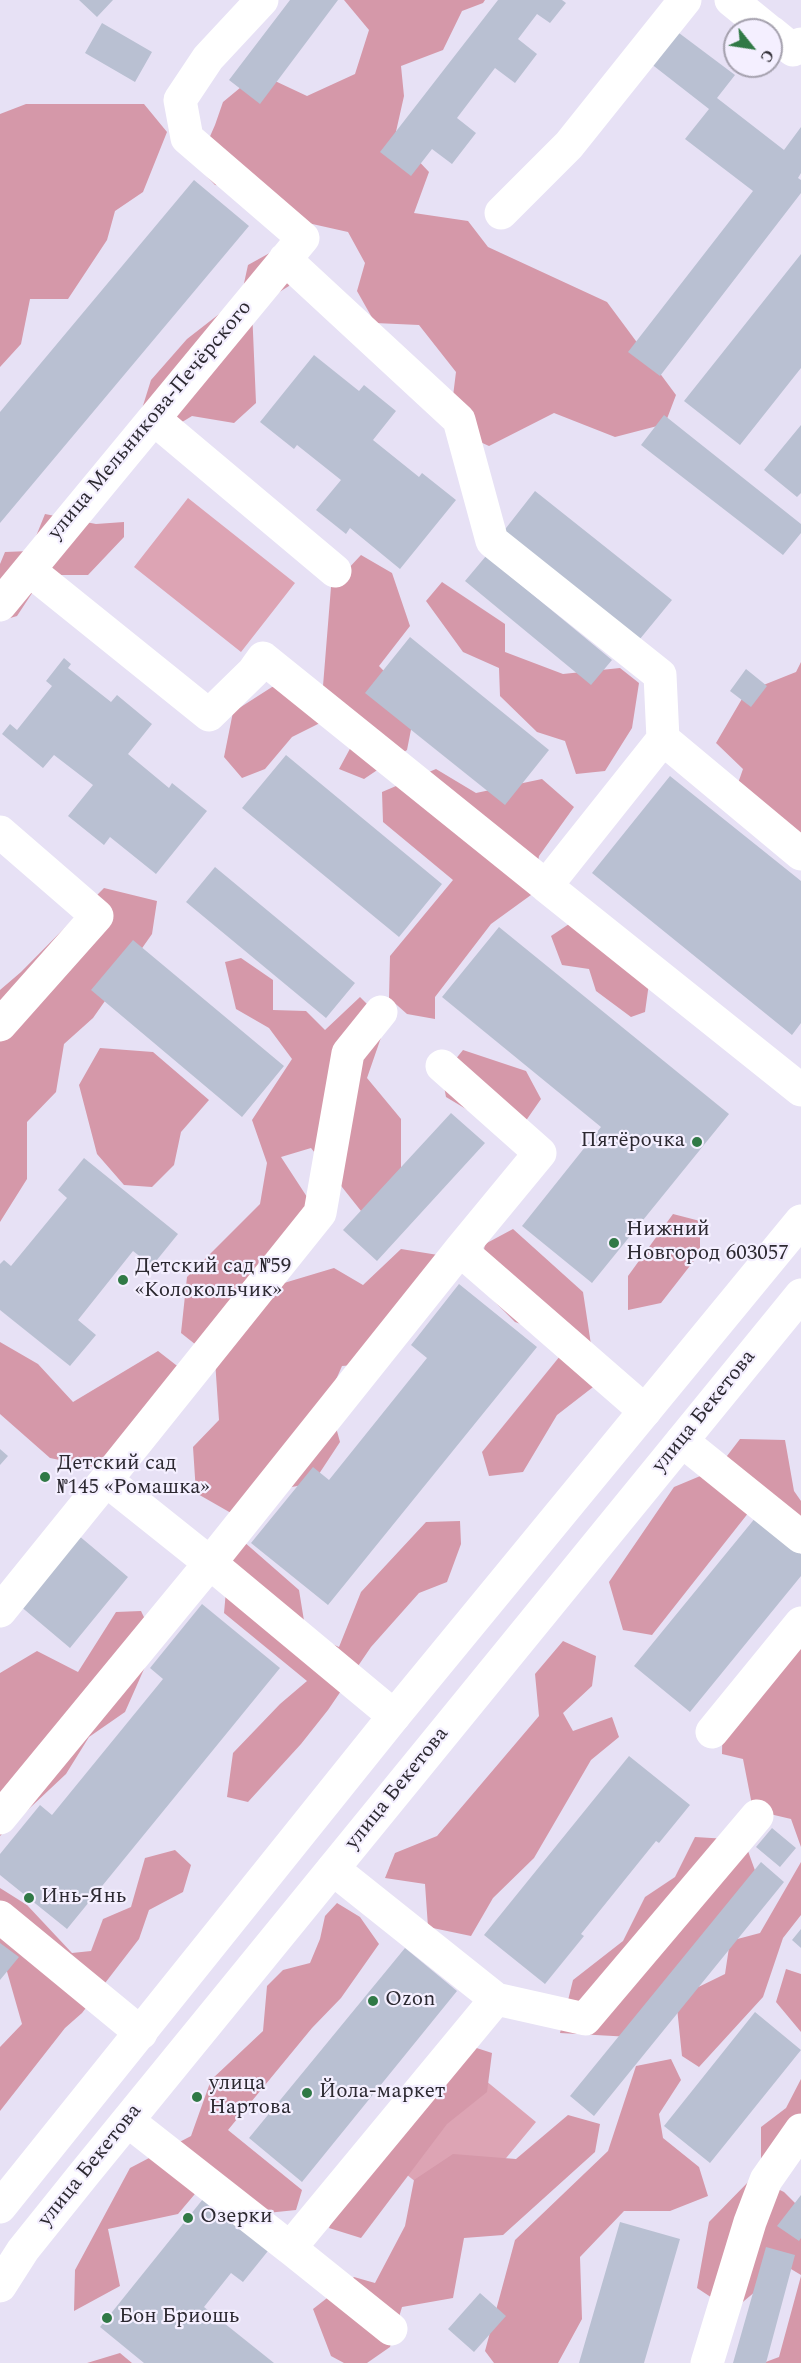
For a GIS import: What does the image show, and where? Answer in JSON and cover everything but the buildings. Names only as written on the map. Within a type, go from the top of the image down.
[{"type":"main road","points":[[262,0],[208,58],[180,100],[187,138],[459,420],[492,541],[660,675],[663,739],[546,886]]},
{"type":"main road","points":[[501,213],[568,145],[685,0]]},
{"type":"main road","points":[[731,0],[754,18]]},
{"type":"main road","points":[[783,42],[793,50],[801,44]]},
{"type":"main road","name":"улица Мельникова-Печёрского","points":[[0,605],[294,248]]},
{"type":"main road","points":[[154,419],[335,571]]},
{"type":"main road","points":[[29,570],[209,715],[263,658],[801,1090]]},
{"type":"main road","points":[[663,739],[801,854]]},
{"type":"main road","points":[[0,832],[97,916],[0,1025]]},
{"type":"main road","points":[[0,1611],[320,1213],[348,1053],[381,1012]]},
{"type":"main road","points":[[0,1818],[210,1563],[540,1153],[442,1066]]},
{"type":"main road","points":[[0,2207],[394,1716],[801,1221]]},
{"type":"main road","points":[[460,1250],[645,1411]]},
{"type":"main road","name":"улица Бекетова","points":[[0,2286],[23,2250],[801,1295]]},
{"type":"main road","points":[[682,1441],[801,1537]]},
{"type":"main road","points":[[106,1480],[394,1716]]},
{"type":"main road","points":[[712,1732],[801,1623]]},
{"type":"main road","points":[[333,1869],[496,1999],[585,2019],[757,1816]]},
{"type":"main road","points":[[0,1917],[141,2033]]},
{"type":"main road","points":[[291,2248],[496,1999]]},
{"type":"main road","points":[[128,2121],[391,2329]]},
{"type":"main road","points":[[707,2363],[750,2222],[766,2180],[801,2130]]},
{"type":"shaded area","points":[[344,0],[485,0],[483,3],[462,11],[443,50],[401,66],[404,96],[395,136],[429,172],[414,213],[468,221],[488,247],[607,302],[676,395],[665,424],[615,437],[554,413],[489,446],[449,428],[456,372],[419,325],[375,323],[357,291],[365,263],[348,232],[299,221],[262,191],[215,185],[197,166],[223,102],[258,73],[307,96],[355,74],[369,30]]},
{"type":"shaded area","points":[[26,104],[144,104],[167,132],[143,192],[115,211],[107,240],[68,299],[30,299],[21,344],[0,367],[0,114]]},
{"type":"shaded area","points":[[284,245],[301,260],[289,286],[252,309],[256,403],[234,423],[192,416],[151,441],[136,428],[151,380],[187,339],[241,297],[248,265]]},
{"type":"shaded area","points":[[188,498],[295,583],[241,652],[134,567]]},
{"type":"shaded area","points":[[45,514],[96,524],[124,522],[124,537],[88,575],[44,575],[17,616],[0,621],[0,564],[5,552],[30,551]]},
{"type":"shaded area","points":[[361,555],[392,573],[410,626],[379,666],[416,704],[407,750],[364,779],[339,769],[359,732],[340,713],[292,737],[265,769],[242,778],[224,757],[233,712],[272,687],[323,686],[331,587]]},
{"type":"shaded area","points":[[442,582],[505,624],[505,652],[563,674],[620,668],[639,683],[632,728],[605,771],[576,774],[565,741],[537,732],[500,696],[499,668],[463,652],[426,601]]},
{"type":"shaded area","points":[[801,662],[801,842],[729,809],[743,769],[716,743],[746,692],[796,672]]},
{"type":"shaded area","points":[[436,769],[476,793],[542,779],[574,807],[539,856],[531,895],[491,924],[435,997],[435,1019],[407,1014],[389,998],[390,956],[453,880],[383,822],[382,792]]},
{"type":"shaded area","points":[[104,888],[157,901],[152,934],[93,1018],[64,1044],[56,1092],[27,1122],[27,1179],[0,1222],[0,990],[21,972]]},
{"type":"shaded area","points":[[587,912],[650,976],[645,1012],[631,1017],[596,991],[589,969],[562,965],[551,936]]},
{"type":"shaded area","points":[[241,958],[273,980],[273,1010],[306,1011],[325,1030],[360,997],[386,1023],[367,1078],[401,1119],[401,1183],[365,1216],[311,1148],[281,1157],[309,1200],[284,1283],[334,1268],[363,1285],[401,1249],[438,1255],[391,1362],[342,1366],[328,1398],[340,1442],[313,1483],[276,1490],[231,1513],[196,1493],[193,1447],[219,1420],[215,1360],[181,1333],[187,1277],[260,1204],[267,1163],[252,1120],[292,1059],[269,1028],[236,1009],[225,962]]},
{"type":"shaded area","points":[[100,1048],[153,1052],[209,1100],[181,1132],[174,1165],[152,1187],[124,1185],[97,1154],[79,1085]]},
{"type":"shaded area","points":[[463,1050],[526,1071],[541,1099],[525,1122],[486,1121],[446,1097],[442,1076]]},
{"type":"shaded area","points":[[673,1214],[700,1221],[700,1253],[661,1303],[628,1310],[628,1276]]},
{"type":"shaded area","points":[[513,1229],[583,1292],[597,1384],[557,1415],[523,1472],[489,1476],[482,1452],[560,1356],[546,1333],[515,1322],[478,1285],[485,1244]]},
{"type":"shaded area","points":[[0,1342],[38,1364],[73,1402],[158,1351],[185,1372],[108,1470],[50,1458],[0,1414]]},
{"type":"shaded area","points":[[740,1439],[785,1440],[794,1491],[801,1501],[801,1518],[749,1512],[652,1635],[623,1630],[609,1582],[674,1487],[717,1469]]},
{"type":"shaded area","points":[[460,1521],[461,1544],[447,1582],[419,1593],[371,1647],[328,1710],[301,1744],[248,1802],[227,1797],[233,1753],[280,1704],[307,1681],[224,1613],[229,1558],[243,1541],[299,1590],[306,1633],[339,1647],[361,1592],[426,1522]]},
{"type":"shaded area","points":[[141,1611],[156,1642],[125,1712],[89,1737],[66,1774],[0,1836],[0,1673],[37,1651],[78,1672],[116,1612]]},
{"type":"shaded area","points":[[801,1638],[801,1847],[791,1819],[753,1810],[743,1759],[722,1754],[723,1700]]},
{"type":"shaded area","points":[[563,1641],[596,1656],[592,1686],[563,1713],[573,1731],[612,1717],[619,1737],[591,1760],[534,1858],[493,1898],[471,1936],[428,1927],[425,1884],[385,1878],[395,1853],[437,1836],[539,1716],[535,1674]]},
{"type":"shaded area","points":[[695,1837],[744,1840],[757,1876],[631,2037],[560,2033],[573,1980],[623,1941],[645,1897],[675,1877]]},
{"type":"shaded area","points":[[175,1850],[191,1865],[183,1892],[149,1910],[139,1939],[82,2013],[65,2028],[0,2111],[0,2047],[22,2024],[6,1968],[0,1964],[0,1888],[27,1905],[72,1953],[91,1951],[103,1919],[131,1907],[145,1858]]},
{"type":"shaded area","points":[[801,1862],[801,1915],[783,1938],[763,1997],[699,2067],[682,2056],[676,1998],[725,1974],[730,1941],[760,1933]]},
{"type":"shaded area","points":[[337,1903],[360,1917],[379,1944],[341,1998],[312,2028],[228,2130],[302,2190],[296,2210],[267,2213],[211,2175],[178,2214],[108,2229],[120,2286],[74,2311],[75,2270],[130,2168],[191,2136],[211,2080],[263,2031],[267,1986],[283,1970],[310,1963],[320,1939],[325,1916]]},
{"type":"shaded area","points":[[786,1969],[801,1974],[801,2032],[776,2002]]},
{"type":"shaded area","points":[[455,2041],[492,2053],[487,2092],[447,2124],[361,2238],[329,2228],[341,2196]]},
{"type":"shaded area","points":[[671,2059],[681,2080],[659,2114],[663,2138],[699,2167],[708,2196],[670,2211],[624,2211],[580,2257],[582,2319],[558,2363],[494,2363],[485,2351],[515,2240],[608,2151],[636,2066]]},
{"type":"shaded area","points":[[474,2071],[536,2122],[458,2216],[396,2166]]},
{"type":"shaded area","points":[[801,2079],[801,2126],[761,2160],[761,2127],[786,2108]]},
{"type":"shaded area","points":[[568,2115],[600,2124],[595,2152],[503,2235],[464,2238],[453,2298],[402,2307],[390,2347],[367,2363],[344,2363],[331,2356],[313,2309],[354,2277],[375,2283],[405,2226],[414,2180],[453,2154],[516,2159]]},
{"type":"shaded area","points":[[753,2177],[784,2192],[801,2209],[801,2275],[786,2266],[732,2311],[697,2288],[709,2222]]},
{"type":"shaded area","points":[[801,2276],[801,2363],[763,2363],[779,2357]]},
{"type":"shaded area","points":[[120,2353],[132,2363],[87,2363]]},
{"type":"place","name":"Пятёрочка","points":[[697,1142]]},
{"type":"place","name":"Нижний Новгород 603057","points":[[614,1243]]},
{"type":"place","name":"Детский сад №59 «Колокольчик»","points":[[123,1280]]},
{"type":"place","name":"Детский сад №145 «Ромашка»","points":[[45,1477]]},
{"type":"place","name":"Инь-Янь","points":[[29,1898]]},
{"type":"place","name":"Ozon","points":[[373,2001]]},
{"type":"place","name":"Йола-маркет","points":[[307,2093]]},
{"type":"place","name":"улица Нартова","points":[[197,2097]]},
{"type":"place","name":"Озерки","points":[[188,2218]]},
{"type":"place","name":"Бон Бриошь","points":[[107,2318]]}]
